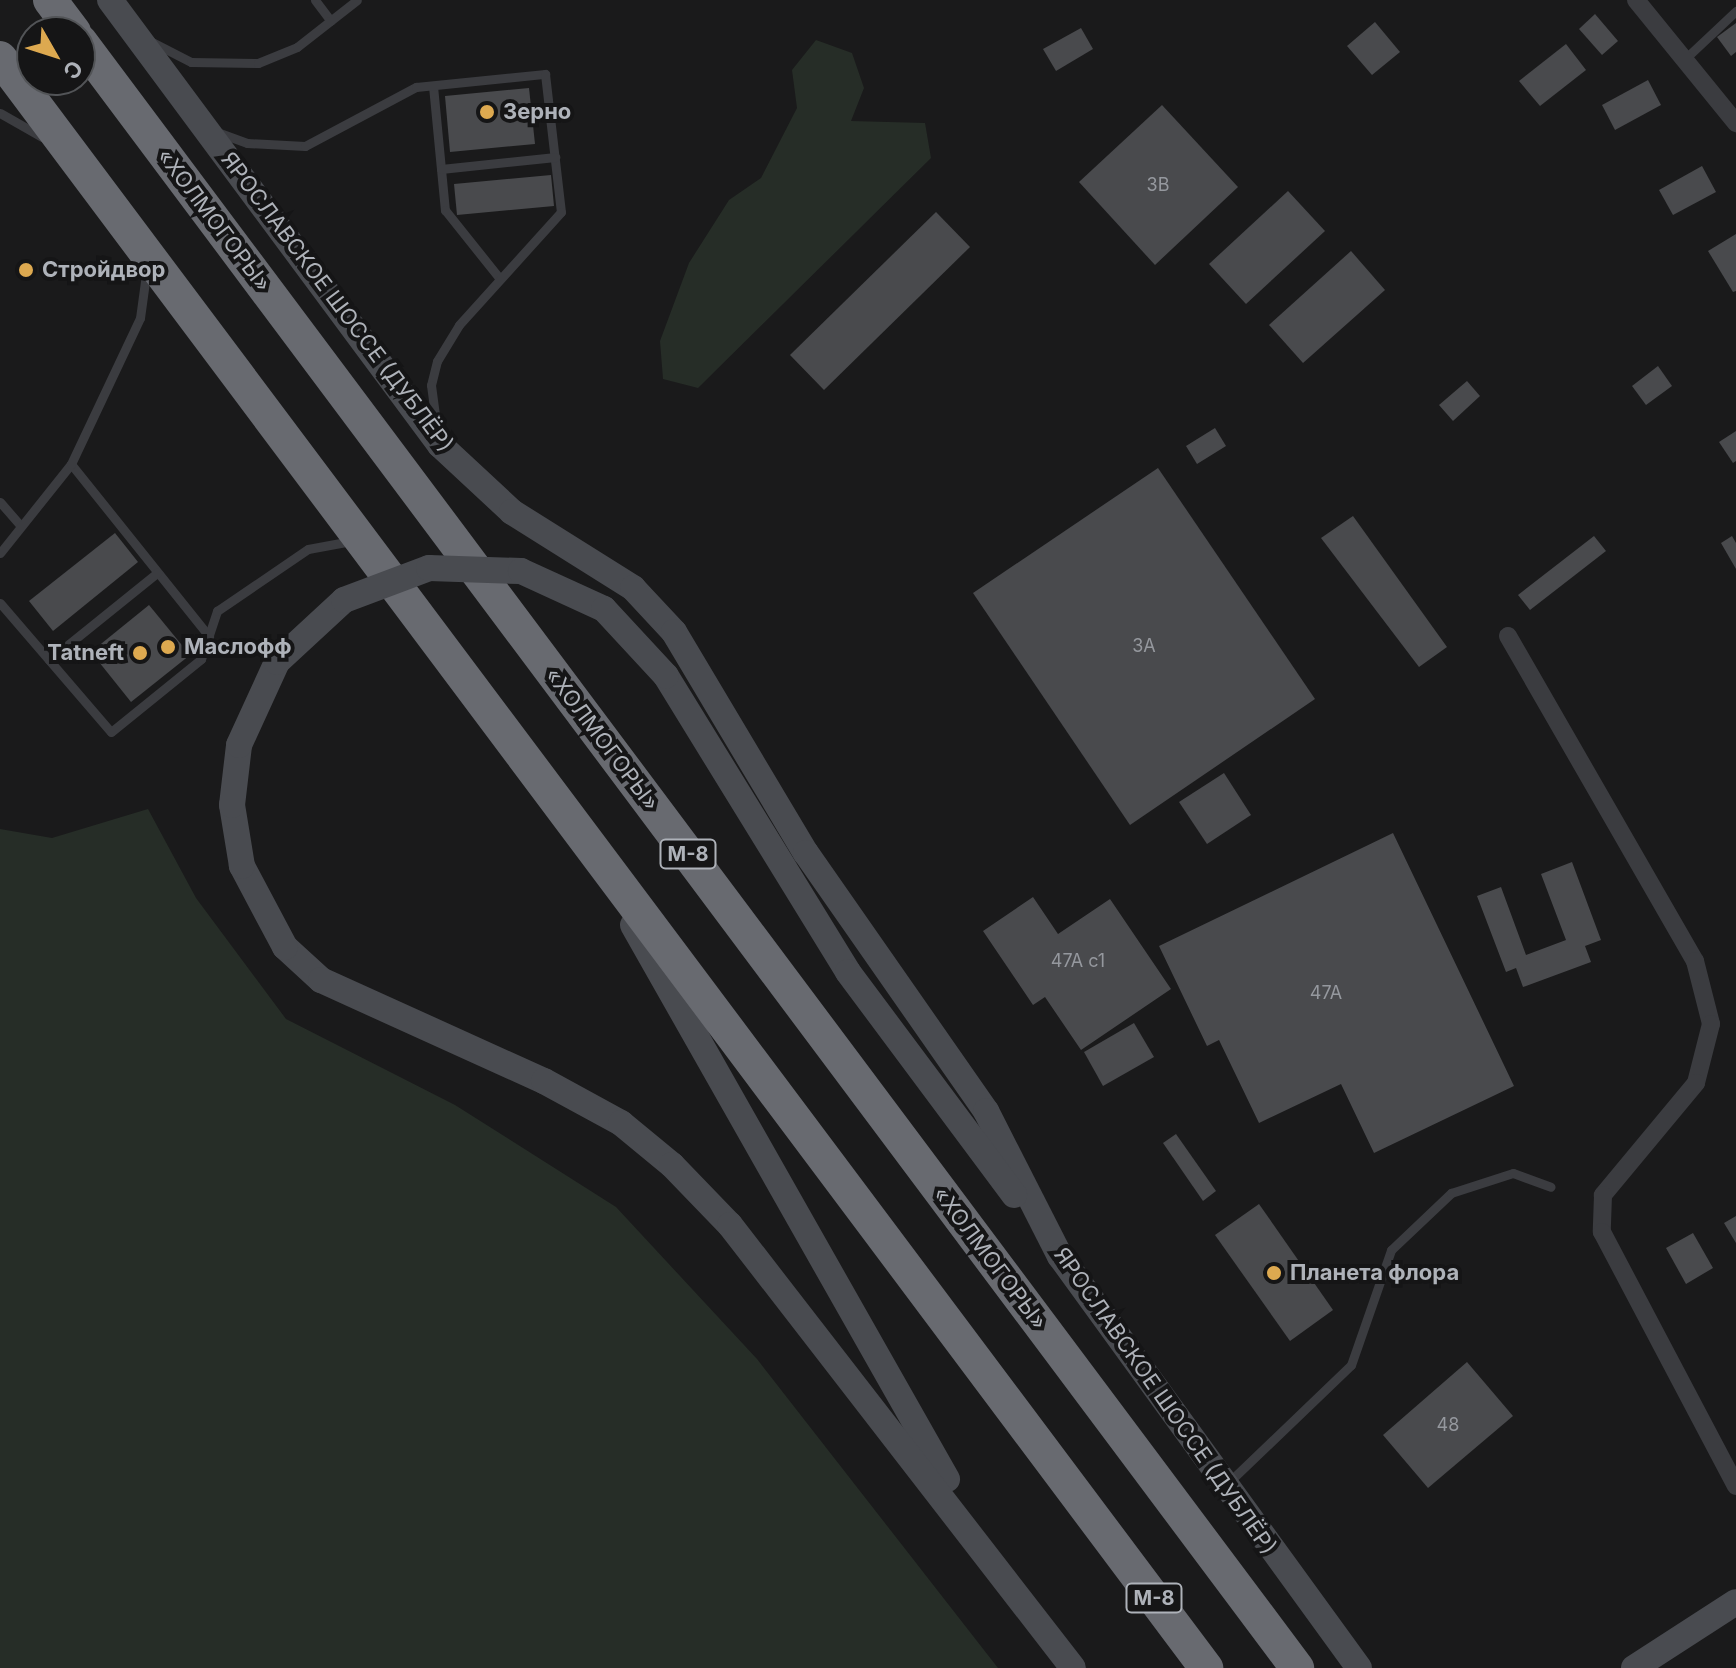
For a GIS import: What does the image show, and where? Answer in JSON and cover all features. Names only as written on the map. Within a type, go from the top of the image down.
[{"type":"highway","name":"М-8","points":[[0,58],[142,253],[370,551],[1206,1668]]},
{"type":"highway","name":"«ХОЛМОГОРЫ»","points":[[96,62],[1297,1668]]},
{"type":"street","name":"ЯРОСЛАВСКОЕ ШОССЕ (ДУБЛЁР)","points":[[110,0],[209,129],[440,445],[512,512],[633,588],[674,632],[806,853],[986,1111],[1060,1256],[1224,1487],[1359,1668]]},
{"type":"street","points":[[1636,0],[1688,56],[1736,123]]},
{"type":"street","points":[[1060,1256],[848,972],[666,676],[604,609],[521,571],[429,568],[371,585],[319,617],[261,688],[234,775],[242,866],[285,947],[321,980],[544,1081],[621,1123],[672,1165],[730,1225],[1006,1575],[1073,1668]]},
{"type":"street","points":[[1508,636],[1695,961],[1711,1024],[1696,1083],[1603,1195],[1602,1232],[1736,1486]]},
{"type":"street","points":[[572,822],[1006,1575]]},
{"type":"street","points":[[1634,1668],[1736,1602]]},
{"type":"lane","points":[[315,0],[331,21]]},
{"type":"lane","points":[[135,33],[191,62],[235,66],[276,58],[357,0]]},
{"type":"lane","points":[[1688,56],[1736,11]]},
{"type":"lane","points":[[209,129],[247,143],[305,146],[433,86],[545,74],[561,212],[500,279],[437,361],[431,385],[440,445]]},
{"type":"lane","points":[[433,86],[445,210],[500,279]]},
{"type":"lane","points":[[0,113],[78,163]]},
{"type":"lane","points":[[441,169],[555,157]]},
{"type":"lane","points":[[0,553],[71,464],[140,318],[148,284],[142,253]]},
{"type":"lane","points":[[71,464],[209,636]]},
{"type":"lane","points":[[0,502],[21,526]]},
{"type":"lane","points":[[0,603],[111,732],[201,659],[217,611],[308,549],[350,540],[370,551]]},
{"type":"lane","points":[[49,660],[157,573]]},
{"type":"lane","points":[[1224,1487],[1351,1365],[1391,1250],[1451,1193],[1513,1173],[1551,1187]]},
{"type":"shaded area","points":[[816,40],[852,53],[864,88],[851,121],[925,123],[931,158],[698,388],[663,379],[660,341],[689,263],[729,200],[761,178],[797,108],[792,70]]},
{"type":"shaded area","points":[[148,809],[196,898],[286,1019],[455,1105],[616,1207],[757,1359],[998,1668],[0,1668],[0,829],[52,838]]},
{"type":"building","points":[[1595,14],[1618,41],[1602,55],[1579,29]]},
{"type":"building","points":[[1375,22],[1400,52],[1372,75],[1347,46]]},
{"type":"building","points":[[1736,23],[1736,52],[1731,56],[1717,37]]},
{"type":"building","points":[[1081,28],[1093,49],[1056,71],[1043,49]]},
{"type":"building","points":[[1566,44],[1586,70],[1540,106],[1519,81]]},
{"type":"building","points":[[1648,80],[1661,105],[1615,130],[1602,105]]},
{"type":"building","points":[[529,88],[535,144],[450,152],[445,96]]},
{"type":"building","points":[[1162,105],[1238,187],[1155,265],[1079,182]]},
{"type":"building","points":[[1702,166],[1716,192],[1673,215],[1659,190]]},
{"type":"building","points":[[551,175],[554,206],[457,215],[454,184]]},
{"type":"building","points":[[1288,191],[1325,231],[1246,304],[1209,264]]},
{"type":"building","points":[[936,212],[970,247],[824,390],[790,355]]},
{"type":"building","points":[[1736,234],[1736,291],[1733,292],[1708,251]]},
{"type":"building","points":[[1351,251],[1385,290],[1303,363],[1269,325]]},
{"type":"building","points":[[1658,366],[1672,386],[1646,405],[1632,386]]},
{"type":"building","points":[[1467,381],[1480,396],[1453,421],[1439,405]]},
{"type":"building","points":[[1215,428],[1226,446],[1197,464],[1186,446]]},
{"type":"building","points":[[1736,431],[1736,461],[1733,463],[1719,442]]},
{"type":"building","points":[[1158,468],[1315,699],[1130,825],[973,593]]},
{"type":"building","points":[[1353,516],[1447,647],[1419,667],[1321,538]]},
{"type":"building","points":[[115,533],[138,562],[53,631],[29,601]]},
{"type":"building","points":[[1594,536],[1606,551],[1530,610],[1518,595]]},
{"type":"building","points":[[1732,536],[1736,543],[1736,569],[1721,543]]},
{"type":"building","name":"Tatneft","points":[[149,605],[190,655],[131,702],[91,652]]},
{"type":"building","points":[[1224,773],[1251,815],[1207,844],[1179,802]]},
{"type":"building","points":[[1393,833],[1514,1086],[1374,1153],[1341,1084],[1259,1123],[1219,1040],[1207,1046],[1159,946]]},
{"type":"building","points":[[1572,862],[1601,940],[1585,946],[1591,962],[1523,987],[1516,968],[1506,972],[1477,896],[1501,887],[1526,955],[1566,940],[1541,874]]},
{"type":"building","points":[[1033,897],[1058,934],[1110,899],[1171,989],[1081,1050],[1045,997],[1033,1005],[983,931]]},
{"type":"building","points":[[1134,1023],[1154,1057],[1103,1086],[1084,1052]]},
{"type":"building","points":[[1176,1134],[1216,1191],[1203,1201],[1163,1143]]},
{"type":"building","name":"Планета флора","points":[[1259,1204],[1333,1310],[1290,1341],[1215,1235]]},
{"type":"building","points":[[1736,1216],[1736,1243],[1724,1223]]},
{"type":"building","points":[[1693,1233],[1713,1268],[1686,1284],[1666,1248]]},
{"type":"building","points":[[1467,1362],[1513,1416],[1428,1488],[1383,1435]]},
{"type":"place","name":"Зерно","points":[[487,112]]},
{"type":"place","name":"Стройдвор","points":[[26,270]]},
{"type":"place","name":"Маслофф","points":[[168,647]]},
{"type":"place","name":"Tatneft","points":[[140,653]]},
{"type":"place","name":"Планета флора","points":[[1274,1273]]}]
